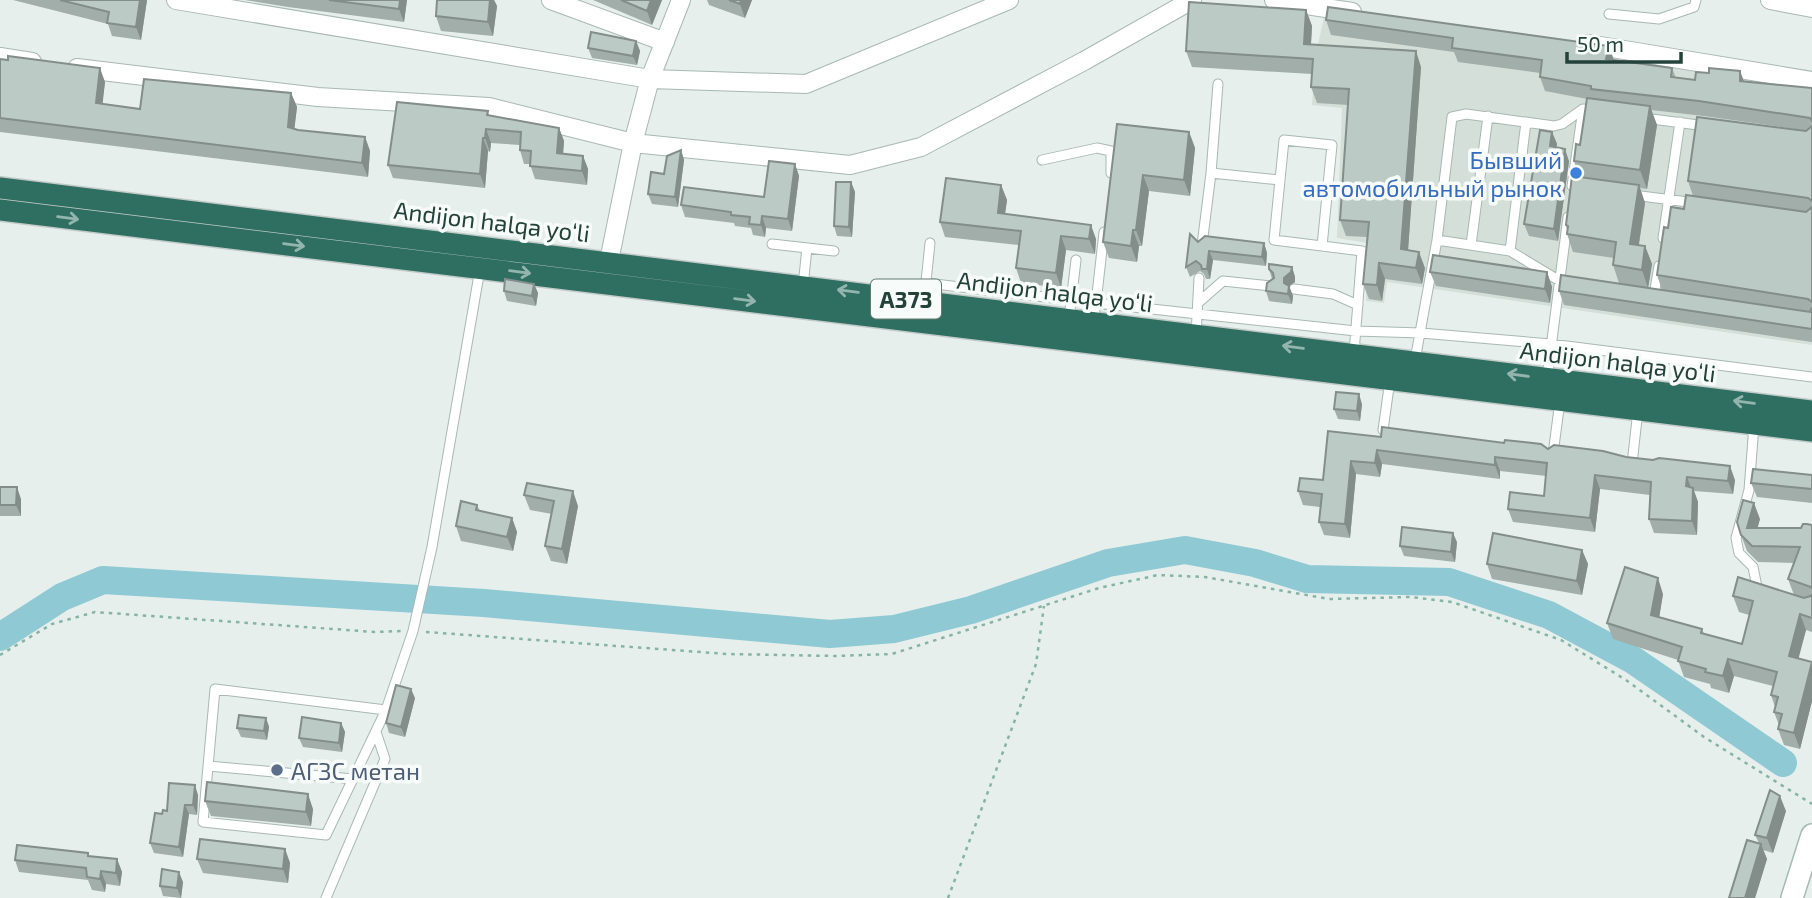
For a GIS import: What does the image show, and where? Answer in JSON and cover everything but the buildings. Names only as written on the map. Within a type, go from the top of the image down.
[{"type":"highway","name":"Andijon halqa yo‘li","points":[[0,188],[803,286],[925,292],[1197,324],[1354,355],[1812,411]]},
{"type":"highway","name":"Andijon halqa yo‘li","points":[[0,210],[1812,431]]},
{"type":"main road","points":[[1792,898],[1812,835]]},
{"type":"street","points":[[176,0],[650,79],[806,84],[1009,0]]},
{"type":"street","points":[[551,0],[665,42]]},
{"type":"street","points":[[608,261],[633,143],[650,79],[681,0]]},
{"type":"street","points":[[0,57],[318,97],[489,107],[633,143],[850,165],[921,147],[1084,61],[1192,0]]},
{"type":"street","points":[[1274,0],[1375,15]]},
{"type":"street","points":[[1770,0],[1812,8]]},
{"type":"street","points":[[1569,41],[1812,81]]},
{"type":"lane","points":[[1609,14],[1659,19],[1694,7],[1696,0]]},
{"type":"lane","points":[[1202,245],[1218,84]]},
{"type":"lane","points":[[1571,200],[1583,109]]},
{"type":"lane","points":[[1415,362],[1437,240],[1452,117],[1466,114],[1558,125],[1583,109],[1607,113]]},
{"type":"lane","points":[[1632,116],[1720,127]]},
{"type":"lane","points":[[1471,245],[1488,117]]},
{"type":"lane","points":[[1510,251],[1526,122]]},
{"type":"lane","points":[[1654,295],[1680,122]]},
{"type":"lane","points":[[1322,246],[1332,145],[1284,140],[1274,240],[1322,246],[1362,251],[1354,355]]},
{"type":"lane","points":[[1042,160],[1097,148],[1111,151],[1111,177]]},
{"type":"lane","points":[[1211,173],[1280,180]]},
{"type":"lane","points":[[1572,186],[1586,188]]},
{"type":"lane","points":[[1627,194],[1708,205]]},
{"type":"lane","points":[[1547,378],[1569,213]]},
{"type":"lane","points":[[1095,313],[1106,216]]},
{"type":"lane","points":[[1437,240],[1510,251],[1560,281],[1574,283]]},
{"type":"lane","points":[[925,292],[930,243]]},
{"type":"lane","points":[[772,244],[835,251]]},
{"type":"lane","points":[[803,286],[807,248]]},
{"type":"lane","points":[[1070,310],[1076,260]]},
{"type":"lane","points":[[386,710],[215,689],[203,822],[326,835],[386,710],[414,630],[432,547],[480,268]]},
{"type":"lane","points":[[1199,278],[1197,324],[1421,333],[1551,344],[1812,377]]},
{"type":"lane","points":[[1199,302],[1223,281],[1271,286]]},
{"type":"lane","points":[[1294,289],[1333,294],[1358,305]]},
{"type":"lane","points":[[1641,293],[1667,298]]},
{"type":"lane","points":[[1383,430],[1390,380]]},
{"type":"lane","points":[[1553,456],[1560,401]]},
{"type":"lane","points":[[1638,410],[1627,463],[1645,466]]},
{"type":"lane","points":[[1754,424],[1749,490],[1735,538],[1740,553],[1753,567],[1758,592],[1769,595]]},
{"type":"lane","points":[[326,898],[384,759],[376,732]]},
{"type":"lane","points":[[208,766],[353,779]]},
{"type":"path","points":[[0,655],[52,624],[94,612],[375,632],[414,630],[727,654],[892,654],[1099,588],[1158,575],[1205,578],[1329,599],[1411,597],[1452,602],[1561,640],[1626,680],[1704,737],[1812,804]]},
{"type":"path","points":[[948,898],[1036,664],[1044,606]]},
{"type":"shaded area","name":"Бывший автомобильный рынок","points":[[1325,13],[1812,87],[1812,345],[1387,282],[1384,303],[1366,301],[1367,243],[1337,238],[1342,108],[1312,105],[1315,58]]},
{"type":"waterway","points":[[0,637],[62,597],[103,580],[484,603],[830,634],[894,629],[971,610],[1108,563],[1185,550],[1255,563],[1307,579],[1449,582],[1549,615],[1633,660],[1783,763]]},
{"type":"place","name":"Бывший автомобильный рынок","points":[[1576,173]]},
{"type":"place","name":"АГЗС метан","points":[[277,770]]}]
